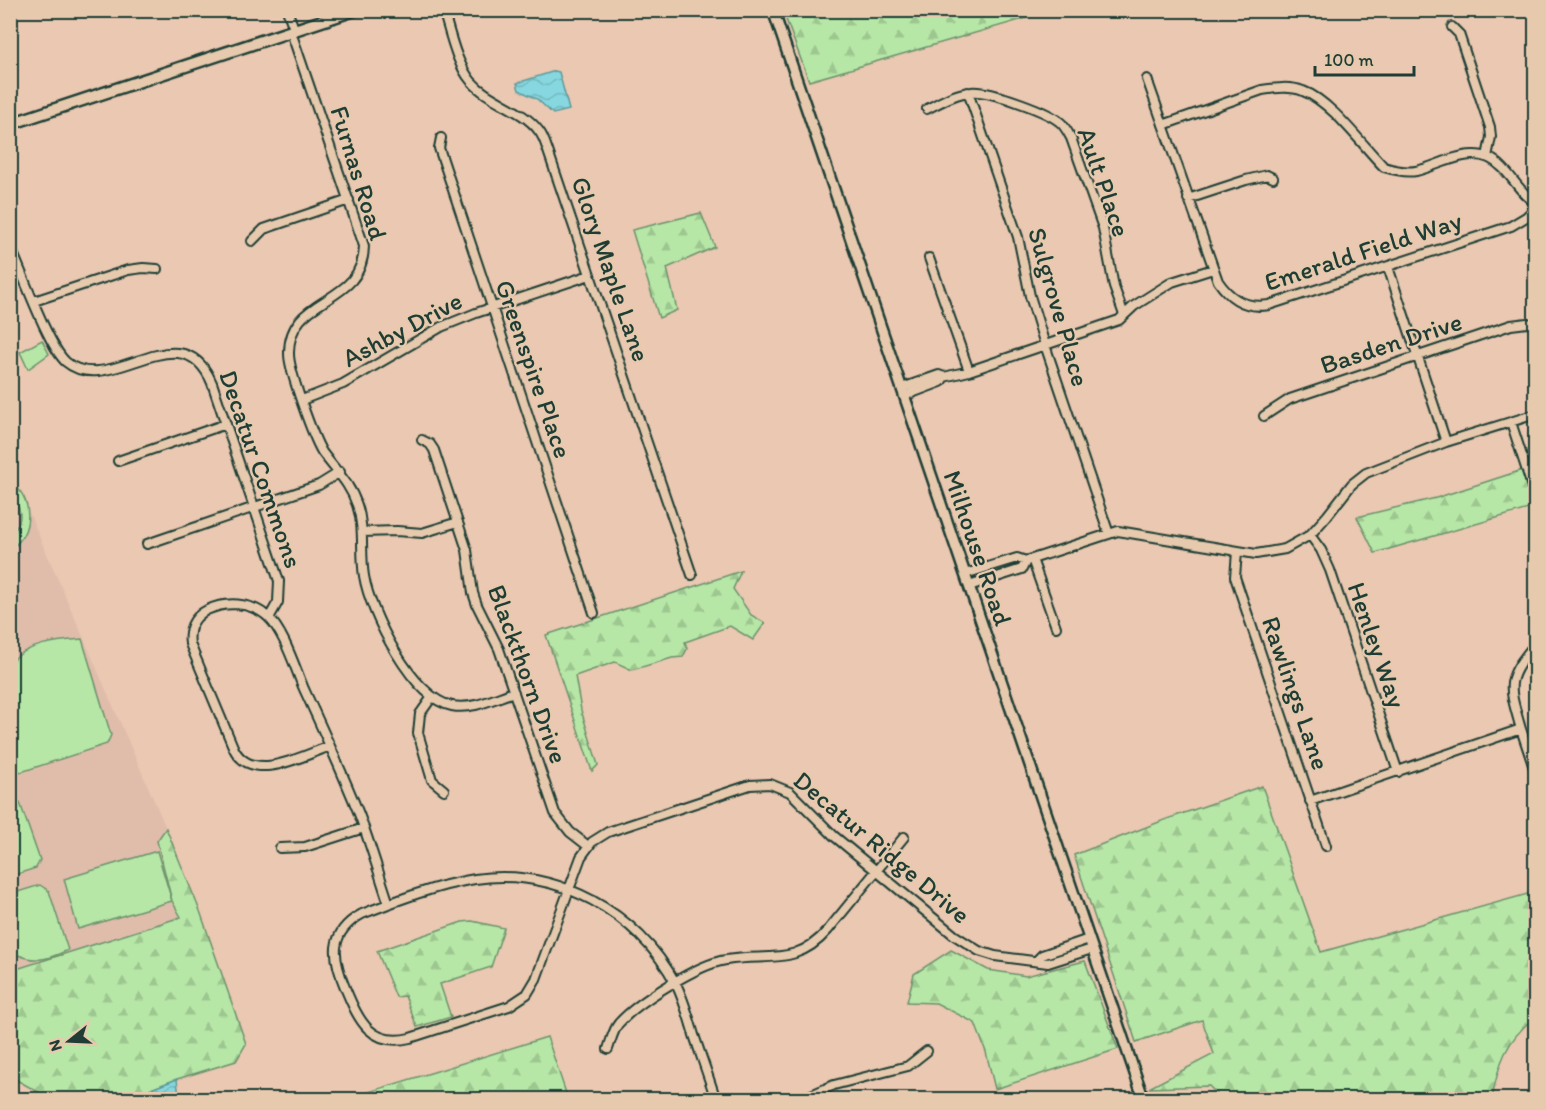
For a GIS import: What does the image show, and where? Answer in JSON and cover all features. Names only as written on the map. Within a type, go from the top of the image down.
[{"type":"main road","points":[[10,124],[355,10]]},
{"type":"main road","points":[[10,1097],[15,1100]]},
{"type":"street","name":"Furnas Road","points":[[287,10],[364,246],[362,264],[351,283],[309,310],[294,329],[289,359],[321,451],[340,472],[357,504],[362,532],[364,577],[377,616],[400,660],[432,697]]},
{"type":"street","name":"Glory Maple Lane","points":[[443,10],[459,59],[470,79],[483,93],[530,121],[540,131],[692,575]]},
{"type":"street","name":"Milhouse Road","points":[[773,10],[1144,1100]]},
{"type":"street","points":[[1452,27],[1459,34],[1490,127],[1491,137],[1487,157]]},
{"type":"street","name":"Emerald Field Way","points":[[1147,80],[1213,269],[1218,281],[1237,301],[1259,307],[1388,267],[1511,226],[1526,217],[1536,205]]},
{"type":"street","points":[[1163,125],[1262,90],[1278,87],[1303,91],[1320,100],[1384,167],[1414,171],[1461,157],[1479,155],[1498,163],[1536,205]]},
{"type":"street","points":[[927,109],[958,94],[968,92]]},
{"type":"street","name":"Ault Place","points":[[968,92],[986,92],[1014,101],[1063,124],[1071,138],[1102,228],[1114,286],[1124,315]]},
{"type":"street","name":"Sulgrove Place","points":[[968,92],[1018,237],[1030,296],[1045,345],[1109,534]]},
{"type":"street","name":"Greenspire Place","points":[[441,138],[439,148],[594,613]]},
{"type":"street","points":[[1188,199],[1246,180],[1268,175],[1273,178]]},
{"type":"street","points":[[252,241],[264,229],[349,200]]},
{"type":"street","name":"Decatur Commons","points":[[10,246],[56,350],[68,364],[91,372],[103,371],[164,353],[180,354],[194,360],[204,369],[210,378],[255,507],[280,587],[278,602],[269,618]]},
{"type":"street","points":[[929,258],[969,371]]},
{"type":"street","points":[[1388,267],[1446,442]]},
{"type":"street","points":[[34,301],[126,271],[143,268],[157,269]]},
{"type":"street","points":[[903,392],[939,375],[944,377],[969,371],[1119,320],[1134,306],[1172,282],[1213,269]]},
{"type":"street","name":"Ashby Drive","points":[[302,400],[343,384],[431,332],[491,308],[590,275]]},
{"type":"street","name":"Basden Drive","points":[[1264,416],[1290,399],[1511,325],[1527,323],[1536,325]]},
{"type":"street","points":[[965,574],[1017,558],[1029,560],[1118,531],[1236,552],[1256,554],[1285,549],[1310,535],[1328,516],[1352,484],[1366,473],[1446,442],[1536,414]]},
{"type":"street","points":[[1511,422],[1536,499]]},
{"type":"street","points":[[118,461],[226,424]]},
{"type":"street","name":"Blackthorn Drive","points":[[422,440],[430,444],[434,450],[467,550],[473,593],[496,643],[555,813],[570,832],[588,846]]},
{"type":"street","points":[[147,544],[319,485],[340,472]]},
{"type":"street","points":[[362,532],[422,533],[458,522]]},
{"type":"street","name":"Henley Way","points":[[1310,535],[1321,550],[1330,570],[1398,772]]},
{"type":"street","name":"Rawlings Lane","points":[[1236,552],[1234,577],[1326,846]]},
{"type":"street","points":[[969,586],[1022,569],[1029,560]]},
{"type":"street","points":[[1029,560],[1056,627]]},
{"type":"street","points":[[330,747],[265,767],[247,763],[234,749],[192,650],[189,641],[190,629],[196,618],[204,612],[229,604],[249,607],[269,618],[276,627],[330,747],[364,828],[389,904]]},
{"type":"street","points":[[1534,768],[1510,687],[1512,675],[1519,663],[1536,643]]},
{"type":"street","points":[[444,790],[432,780],[418,733],[420,714],[432,697],[445,704],[463,707],[514,692]]},
{"type":"street","points":[[1310,801],[1521,729]]},
{"type":"street","name":"Decatur Ridge Drive","points":[[588,846],[608,832],[752,785],[767,783],[792,793],[834,836],[967,944],[995,956],[1036,961],[1042,955],[1090,944]]},
{"type":"street","points":[[280,848],[305,847],[364,828]]},
{"type":"street","points":[[608,1049],[617,1025],[643,1003],[675,982],[719,961],[783,957],[806,949],[828,930],[904,837]]},
{"type":"street","points":[[588,846],[581,857],[569,889],[534,984],[521,999],[509,1006],[405,1039],[390,1040],[380,1037],[368,1029],[357,1015],[336,965],[335,950],[339,936],[356,917],[452,884],[491,878],[536,880],[569,889],[605,907],[635,929],[659,957],[682,996],[716,1100]]},
{"type":"street","points":[[800,1100],[834,1085],[908,1066],[927,1051]]},
{"type":"shaded area","points":[[10,469],[200,911],[11,971]]},
{"type":"green space","points":[[783,10],[1051,11],[809,81]]},
{"type":"green space","points":[[701,213],[715,247],[667,268],[677,310],[659,318],[632,230]]},
{"type":"green space","points":[[42,340],[49,354],[28,369],[20,352]]},
{"type":"green space","points":[[1535,466],[1535,507],[1375,553],[1357,517],[1436,498]]},
{"type":"green space","points":[[11,482],[24,498],[28,516],[24,534],[11,549],[10,539],[18,526],[20,516]]},
{"type":"green space","points":[[741,571],[733,589],[751,615],[765,623],[753,640],[730,626],[685,642],[687,649],[683,657],[632,670],[615,662],[575,676],[581,710],[598,765],[592,771],[546,635]]},
{"type":"green space","points":[[82,639],[111,735],[107,744],[21,772],[11,767],[11,662],[35,647],[53,642]]},
{"type":"green space","points":[[1262,786],[1321,952],[1535,892],[1535,1017],[1510,1044],[1497,1075],[1492,1099],[1229,1100],[1221,1098],[1209,1086],[1149,1088],[1214,1054],[1202,1020],[1136,1042],[1074,855]]},
{"type":"green space","points":[[10,803],[20,803],[40,860],[36,868],[11,876]]},
{"type":"green space","points":[[166,828],[200,911],[246,1044],[236,1061],[177,1079],[125,1099],[51,1099],[11,1077],[10,971],[181,917],[172,901],[157,841]]},
{"type":"green space","points":[[157,851],[172,901],[78,929],[64,879]]},
{"type":"green space","points":[[40,885],[49,891],[68,950],[46,958],[26,958],[11,952],[11,894]]},
{"type":"green space","points":[[472,921],[504,928],[491,967],[440,984],[451,1017],[417,1027],[405,996],[396,997],[377,951],[462,922]]},
{"type":"green space","points":[[951,950],[988,970],[1026,976],[1085,961],[1118,1049],[995,1089],[986,1052],[975,1023],[936,1003],[907,1002],[914,974]]},
{"type":"green space","points":[[547,1037],[568,1099],[358,1100],[356,1096]]},
{"type":"water","points":[[555,71],[559,72],[569,110],[553,114],[537,99],[519,90],[517,83]]},
{"type":"water","points":[[177,1079],[179,1099],[125,1099]]}]
